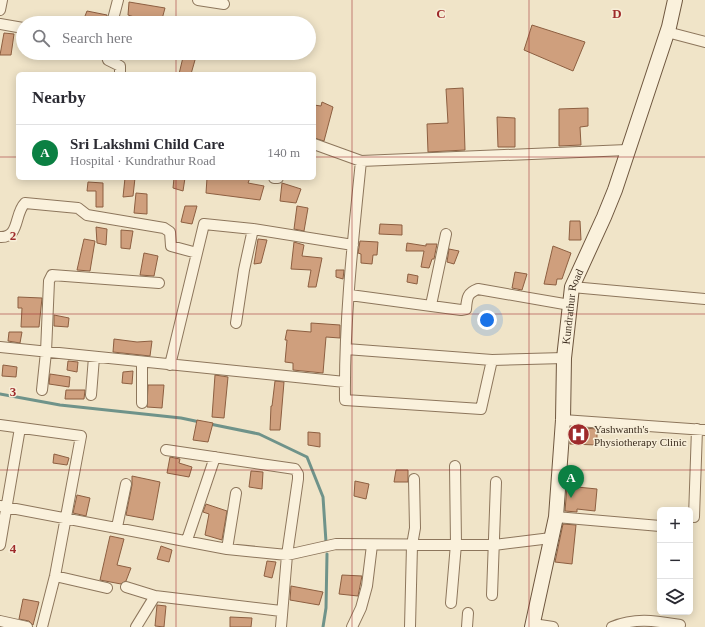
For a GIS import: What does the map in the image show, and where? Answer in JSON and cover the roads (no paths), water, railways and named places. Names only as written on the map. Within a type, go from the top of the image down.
[{"type":"street","points":[[0,10],[2,0]]},
{"type":"street","points":[[114,16],[118,0]]},
{"type":"street","points":[[198,0],[224,4]]},
{"type":"street","name":"Kundrathur Road","points":[[532,626],[556,518],[564,420],[564,358],[572,286],[604,217],[667,32],[675,0]]},
{"type":"street","points":[[0,24],[16,27]]},
{"type":"street","points":[[667,32],[705,42]]},
{"type":"street","points":[[108,60],[120,66],[120,72]]},
{"type":"street","points":[[316,145],[361,161],[627,150]]},
{"type":"street","points":[[361,161],[352,245],[346,349],[345,400],[481,409],[492,360]]},
{"type":"street","points":[[0,237],[9,236],[13,233],[20,210],[25,203],[78,208],[87,215],[164,228],[170,232],[171,246],[197,253]]},
{"type":"street","points":[[170,365],[204,224],[252,229],[352,245]]},
{"type":"street","points":[[236,323],[252,229]]},
{"type":"street","points":[[431,305],[446,234]]},
{"type":"street","points":[[42,390],[46,352],[49,281],[52,275],[159,283]]},
{"type":"street","points":[[572,286],[705,299]]},
{"type":"street","points":[[350,295],[461,310],[466,309],[468,296],[471,291],[478,289],[570,306]]},
{"type":"street","points":[[0,347],[345,382]]},
{"type":"street","points":[[346,349],[492,360],[564,358]]},
{"type":"street","points":[[91,395],[94,357]]},
{"type":"street","points":[[142,362],[142,403]]},
{"type":"street","points":[[564,420],[701,430],[694,517]]},
{"type":"street","points":[[0,425],[80,436],[56,576],[42,627]]},
{"type":"street","points":[[0,545],[4,506],[20,428]]},
{"type":"street","points":[[166,450],[295,469],[298,474],[298,479],[287,555],[281,611],[281,627]]},
{"type":"street","points":[[187,540],[215,457]]},
{"type":"street","points":[[452,603],[456,544],[456,466]]},
{"type":"street","points":[[410,627],[412,545],[415,528],[414,479]]},
{"type":"street","points":[[492,595],[496,482]]},
{"type":"street","points":[[117,528],[126,484]]},
{"type":"street","points":[[227,549],[236,493]]},
{"type":"street","points":[[4,506],[187,540],[227,549],[256,550],[287,555],[336,544],[372,546],[456,544],[494,545],[551,538]]},
{"type":"street","points":[[556,518],[657,526]]},
{"type":"street","points":[[352,627],[361,608],[367,586],[372,546]]},
{"type":"street","points":[[56,576],[107,588]]},
{"type":"street","points":[[126,587],[155,596],[281,611]]},
{"type":"street","points":[[136,627],[155,596]]},
{"type":"street","points":[[467,627],[468,613]]},
{"type":"street","points":[[612,627],[632,621],[645,620],[680,625]]},
{"type":"street","points":[[0,621],[27,627]]},
{"type":"street","points":[[532,626],[553,627]]},
{"type":"waterway","points":[[0,394],[60,405],[181,418],[200,422]]},
{"type":"waterway","points":[[210,424],[259,434],[307,457],[323,497],[326,542]]},
{"type":"waterway","points":[[323,627],[326,608],[327,554]]},
{"type":"place","name":"Yashwanth's Physiotherapy Clinic","points":[[578,435]]},
{"type":"place","name":"Sri Lakshmi Child Care","points":[[571,498]]}]
